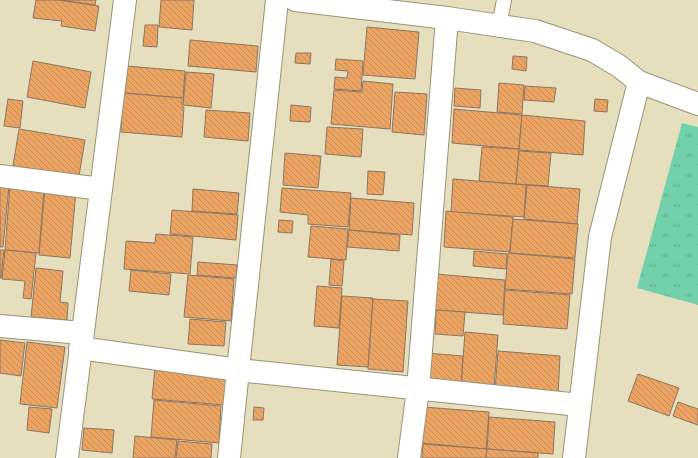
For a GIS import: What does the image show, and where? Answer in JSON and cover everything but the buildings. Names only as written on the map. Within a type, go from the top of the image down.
[{"type":"street","points":[[67,458],[125,0]]},
{"type":"street","points":[[230,458],[277,0]]},
{"type":"street","points":[[295,0],[447,18],[535,31],[592,50],[619,66],[639,82],[698,104]]},
{"type":"street","points":[[409,458],[418,389],[447,18]]},
{"type":"street","points":[[574,458],[600,237],[639,82]]},
{"type":"street","points":[[0,176],[101,189]]},
{"type":"street","points":[[0,326],[238,370],[580,406]]},
{"type":"lane","points":[[499,26],[504,0]]},
{"type":"green space","points":[[682,123],[698,127],[698,305],[637,288]]}]
